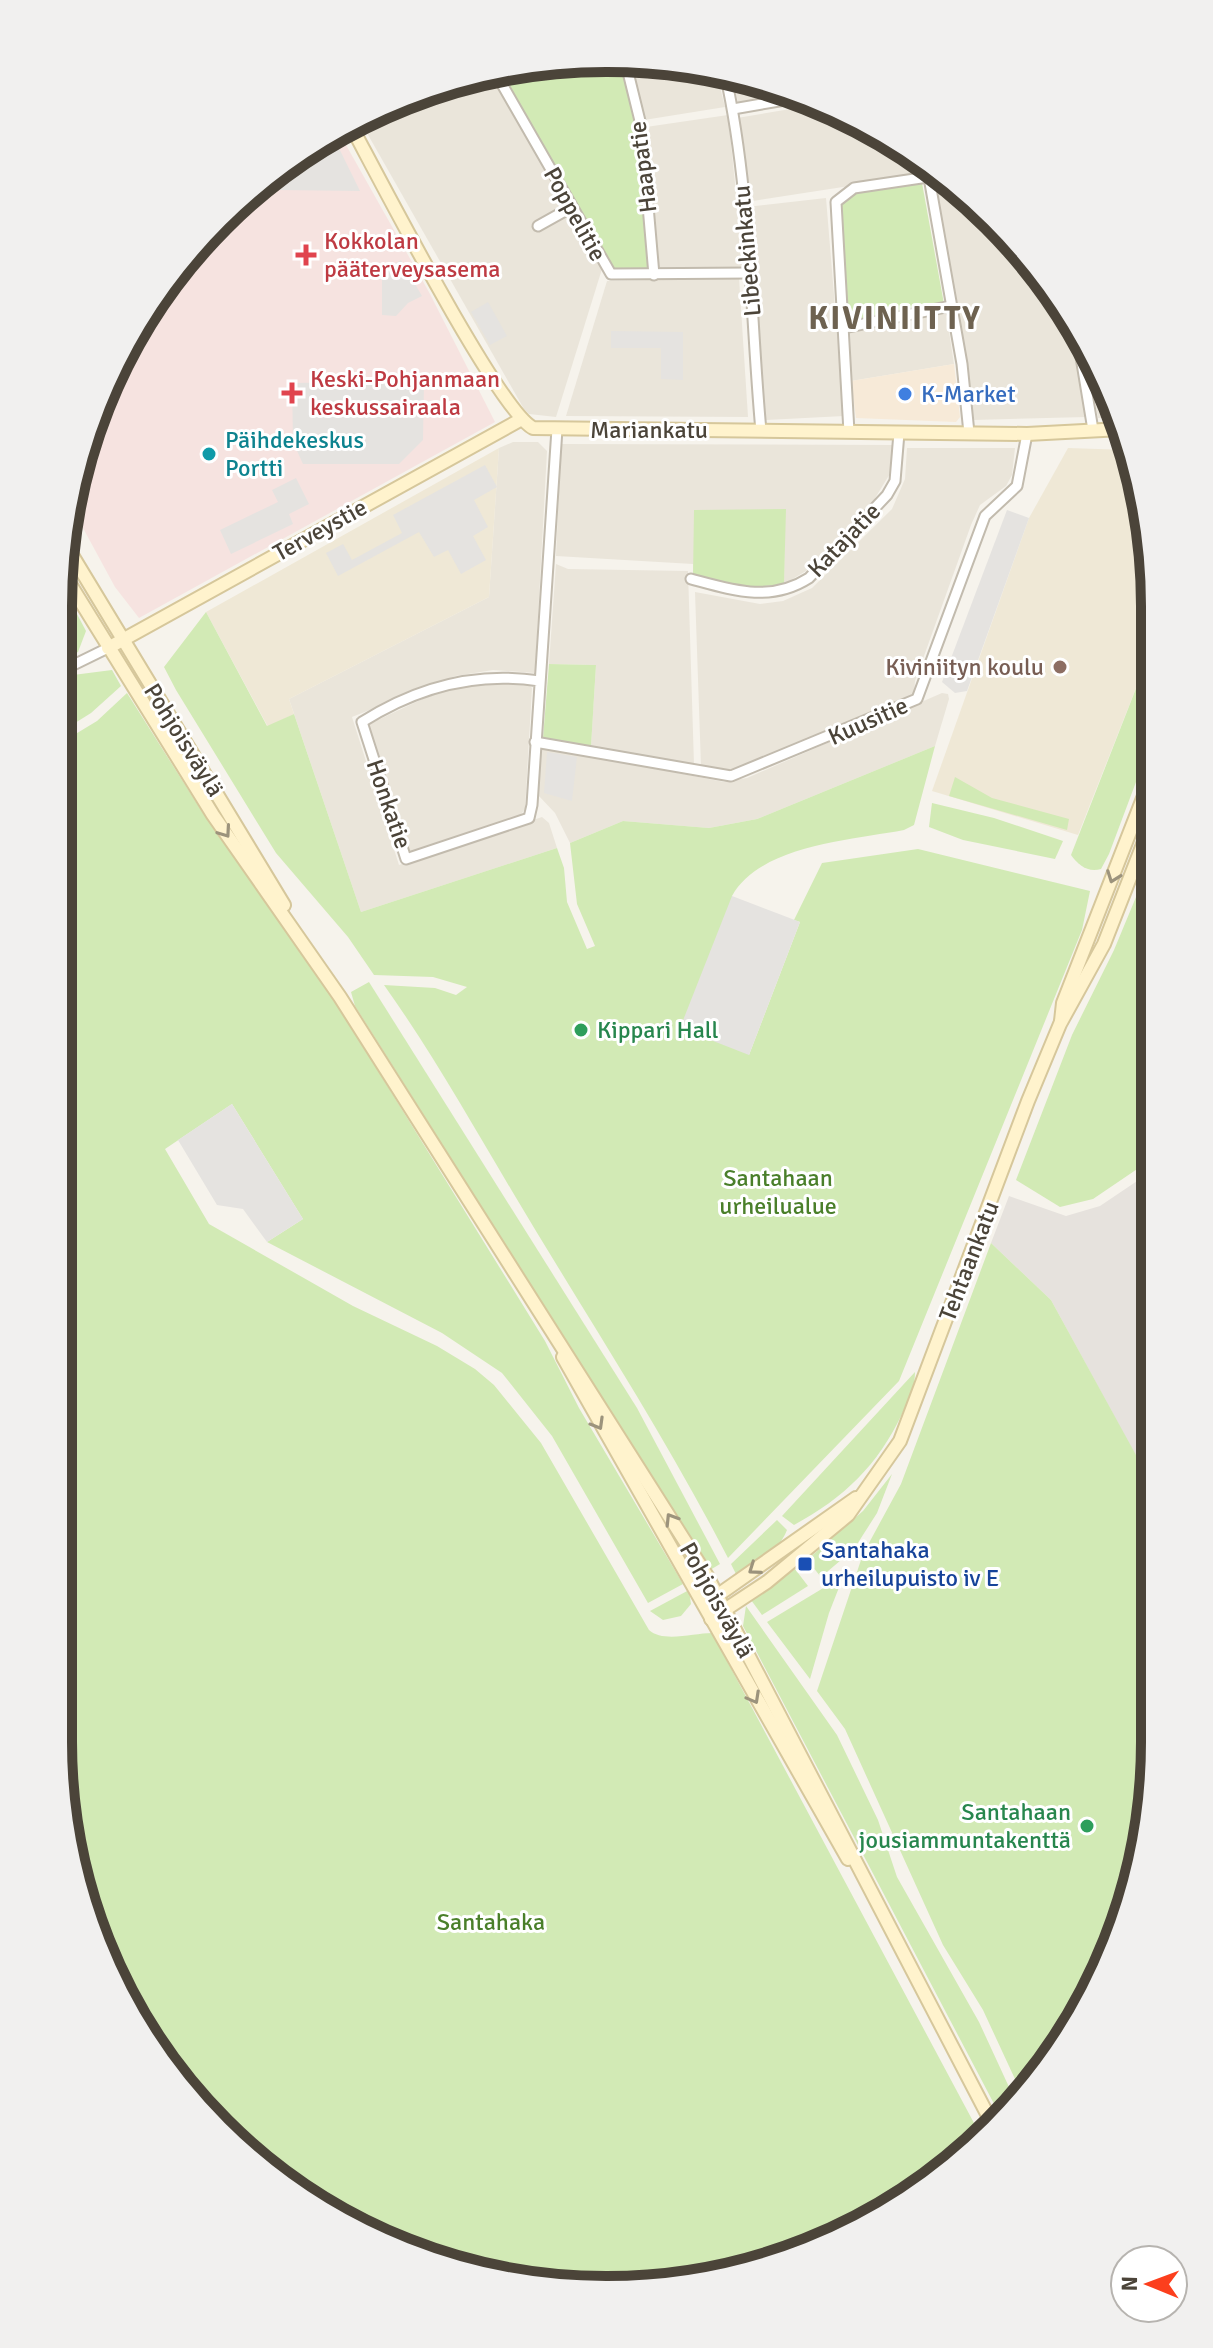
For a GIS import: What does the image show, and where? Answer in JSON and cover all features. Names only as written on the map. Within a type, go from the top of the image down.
[{"type":"main road","points":[[356,135],[480,357],[520,420]]},
{"type":"main road","name":"Mariankatu","points":[[520,420],[533,428],[557,429],[1027,434],[1111,429]]},
{"type":"main road","name":"Terveystie","points":[[108,648],[520,420]]},
{"type":"main road","name":"Pohjoisväylä","points":[[74,560],[121,641],[270,878],[302,939]]},
{"type":"main road","name":"Pohjoisväylä","points":[[73,589],[213,815],[302,939],[550,1330],[603,1408],[725,1610],[845,1838],[863,1882]]},
{"type":"main road","name":"Tehtaankatu","points":[[1060,1024],[1063,1003],[1141,804]]},
{"type":"main road","name":"Tehtaankatu","points":[[711,1619],[809,1549],[848,1515],[900,1441],[1060,1024],[1104,944],[1141,850]]},
{"type":"main road","name":"Pohjoisväylä","points":[[550,1330],[593,1416],[704,1605],[828,1829],[863,1882],[988,2115]]},
{"type":"main road","name":"Tehtaankatu","points":[[704,1605],[865,1491]]},
{"type":"street","name":"Haapatie","points":[[628,73],[641,125],[654,275]]},
{"type":"street","name":"Poppelitie","points":[[501,82],[611,274],[751,273]]},
{"type":"street","name":"Libeckinkatu","points":[[728,86],[751,273],[761,431]]},
{"type":"street","points":[[733,109],[780,101]]},
{"type":"street","points":[[849,432],[836,202],[854,188],[920,174]]},
{"type":"street","points":[[929,180],[962,364],[969,433]]},
{"type":"street","points":[[538,226],[572,207]]},
{"type":"street","points":[[844,328],[951,306]]},
{"type":"street","points":[[1082,362],[1093,430]]},
{"type":"street","name":"Honkatie","points":[[540,681],[498,676],[473,677],[394,704],[362,722],[406,859],[529,818],[540,681],[557,429]]},
{"type":"street","name":"Katajatie","points":[[691,579],[754,594],[795,587],[809,578],[887,495],[895,481],[899,433]]},
{"type":"street","name":"Kuusitie","points":[[535,742],[731,776],[743,774],[917,699],[985,516],[1017,486],[1027,434]]},
{"type":"street","points":[[72,666],[108,648]]},
{"type":"shaded area","points":[[632,73],[719,84],[725,107],[644,120]]},
{"type":"shaded area","points":[[498,83],[602,269],[556,417],[529,414],[365,130],[435,100]]},
{"type":"shaded area","points":[[734,88],[768,97],[738,102]]},
{"type":"shaded area","points":[[798,108],[874,144],[915,170],[914,176],[746,202],[737,118]]},
{"type":"shaded area","points":[[728,115],[744,270],[659,271],[646,127]]},
{"type":"shaded area","name":"Keski-Pohjanmaan keskussairaala","points":[[344,141],[430,294],[495,422],[139,618],[115,587],[79,521],[100,435],[127,370],[162,310],[205,254],[281,182]]},
{"type":"shaded area","points":[[337,145],[360,191],[278,190],[281,182]]},
{"type":"shaded area","points":[[936,185],[1008,254],[1051,310],[1074,349],[1087,417],[973,420],[967,364]]},
{"type":"shaded area","points":[[826,198],[844,416],[766,420],[747,207]]},
{"type":"shaded area","points":[[401,260],[422,296],[408,303],[396,316],[382,315],[382,272]]},
{"type":"shaded area","points":[[739,278],[748,417],[566,416],[607,281]]},
{"type":"shaded area","points":[[488,302],[507,336],[490,345],[471,312]]},
{"type":"shaded area","points":[[946,312],[954,364],[851,381],[850,331]]},
{"type":"shaded area","points":[[611,331],[683,332],[683,380],[661,379],[661,348],[611,348]]},
{"type":"shaded area","points":[[954,364],[960,417],[956,422],[856,418],[851,381]]},
{"type":"shaded area","points":[[424,381],[423,440],[399,464],[303,464],[293,442],[292,383]]},
{"type":"shaded area","points":[[1091,382],[1106,418],[1098,418]]},
{"type":"shaded area","points":[[513,442],[538,442],[547,451],[535,673],[493,670],[455,676],[352,717],[399,865],[542,817],[549,823],[557,848],[361,912],[289,699],[489,597],[499,448]]},
{"type":"shaded area","points":[[561,444],[892,445],[892,459],[891,472],[869,508],[806,571],[784,584],[785,509],[776,510],[693,577],[693,564],[556,556]]},
{"type":"shaded area","points":[[499,448],[489,597],[289,699],[294,714],[268,727],[206,612]]},
{"type":"shaded area","points":[[907,448],[1015,448],[1012,475],[1006,486],[980,505],[971,525],[915,681],[914,694],[735,770],[701,766],[695,592],[760,604],[783,601],[812,588],[892,509],[905,479]]},
{"type":"shaded area","points":[[1068,448],[1117,450],[1131,502],[1140,572],[1141,675],[1078,835],[932,791],[1029,518]]},
{"type":"shaded area","points":[[485,465],[497,487],[474,500],[488,527],[473,536],[486,560],[461,574],[448,550],[434,557],[419,532],[338,576],[326,553],[343,544],[352,560],[402,533],[393,515]]},
{"type":"shaded area","points":[[296,478],[309,504],[289,514],[293,524],[231,554],[220,530],[278,502],[272,490]]},
{"type":"shaded area","points":[[1007,510],[1029,518],[967,691],[955,693],[942,682]]},
{"type":"shaded area","points":[[556,564],[568,569],[688,571],[694,765],[591,746],[596,665],[549,664]]},
{"type":"shaded area","points":[[486,680],[528,684],[532,688],[525,809],[519,817],[408,852],[367,725],[431,695]]},
{"type":"shaded area","points":[[942,693],[948,694],[949,699],[935,746],[757,819],[709,828],[623,821],[570,843],[555,813],[538,795],[541,746],[724,782],[747,778]]},
{"type":"shaded area","points":[[547,752],[577,757],[572,801],[544,793]]},
{"type":"shaded area","points":[[732,896],[800,922],[749,1055],[680,1028]]},
{"type":"shaded area","points":[[232,1104],[303,1219],[267,1242],[243,1209],[217,1205],[178,1140]]},
{"type":"shaded area","points":[[1141,1178],[1141,1459],[1136,1456],[1051,1300],[991,1243],[1009,1196],[1066,1216],[1100,1206]]},
{"type":"green space","points":[[623,72],[636,130],[648,268],[613,268],[505,82],[572,73]]},
{"type":"green space","points":[[922,183],[944,304],[848,322],[841,204],[856,192]]},
{"type":"green space","points":[[786,509],[784,584],[745,588],[693,577],[694,510]]},
{"type":"green space","points":[[72,605],[86,631],[78,652],[72,655]]},
{"type":"green space","name":"Santahaan urheilualue","points":[[206,612],[267,726],[294,714],[361,912],[557,848],[564,868],[567,902],[587,949],[595,946],[577,904],[570,843],[623,821],[709,828],[757,819],[935,746],[914,825],[904,830],[834,842],[785,855],[745,879],[732,896],[749,1055],[800,922],[794,920],[822,863],[918,849],[1090,891],[1082,930],[899,1381],[728,1558],[623,1373],[434,1061],[384,985],[435,988],[456,995],[467,987],[433,977],[374,975],[348,937],[276,853],[176,690],[164,667]]},
{"type":"green space","points":[[549,664],[596,665],[591,746],[543,738]]},
{"type":"green space","points":[[112,670],[121,686],[91,713],[72,725],[72,675]]},
{"type":"green space","points":[[1141,676],[1141,769],[1109,854],[1101,869],[1096,870],[1080,865],[1071,855]]},
{"type":"green space","name":"Santahaka","points":[[127,693],[201,810],[338,1006],[545,1341],[579,1408],[683,1584],[648,1603],[552,1436],[502,1373],[442,1333],[267,1242],[303,1219],[232,1104],[165,1149],[209,1224],[353,1306],[437,1346],[475,1369],[494,1385],[541,1443],[649,1630],[670,1637],[712,1633],[976,2127],[932,2166],[843,2221],[745,2258],[711,2266],[641,2275],[572,2275],[537,2271],[502,2266],[435,2248],[370,2221],[339,2204],[281,2166],[254,2143],[182,2067],[127,1978],[100,1913],[82,1846],[72,1742],[72,736],[97,721]]},
{"type":"green space","points":[[955,777],[992,798],[1069,819],[1067,830],[949,796]]},
{"type":"green space","points":[[932,803],[994,818],[1063,841],[1055,859],[963,840],[929,827]]},
{"type":"green space","points":[[1141,885],[1141,1166],[1093,1199],[1060,1207],[1016,1180],[1072,1035],[1114,950]]},
{"type":"green space","points":[[369,982],[637,1408],[720,1564],[710,1570],[355,1006],[351,992]]},
{"type":"green space","points":[[991,1243],[1051,1300],[1136,1455],[1141,1459],[1141,1742],[1131,1846],[1113,1913],[1086,1978],[1051,2038],[1017,2083],[983,2010],[943,1945],[845,1729],[817,1691],[863,1554],[901,1484]]},
{"type":"green space","points":[[915,1372],[911,1393],[893,1432],[858,1478],[829,1503],[794,1525],[782,1516]]},
{"type":"green space","points":[[892,1474],[877,1513],[854,1549],[821,1577],[807,1560],[863,1511]]},
{"type":"green space","points":[[777,1520],[787,1530],[778,1545],[737,1576],[731,1564]]},
{"type":"green space","points":[[847,1567],[829,1613],[810,1679],[767,1622],[825,1587]]},
{"type":"green space","points":[[795,1569],[808,1586],[762,1615],[751,1600]]},
{"type":"green space","points":[[689,1590],[691,1604],[681,1616],[663,1620],[650,1611]]},
{"type":"green space","points":[[746,1606],[837,1735],[878,1820],[897,1877],[979,2022],[1011,2091],[996,2107],[743,1626]]},
{"type":"place","name":"Kokkolan pääterveysasema","points":[[306,255]]},
{"type":"place","name":"Keski-Pohjanmaan keskussairaala","points":[[292,393]]},
{"type":"place","name":"K-Market","points":[[905,394]]},
{"type":"place","name":"Päihdekeskus Portti","points":[[209,454]]},
{"type":"place","name":"Kiviniityn koulu","points":[[1060,667]]},
{"type":"place","name":"Kippari Hall","points":[[581,1030]]},
{"type":"place","name":"Santahaka urheilupuisto iv E","points":[[805,1564]]},
{"type":"place","name":"Santahaan jousiammuntakenttä","points":[[1087,1826]]},
{"type":"district","name":"KIVINIITTY","points":[[895,318]]}]
